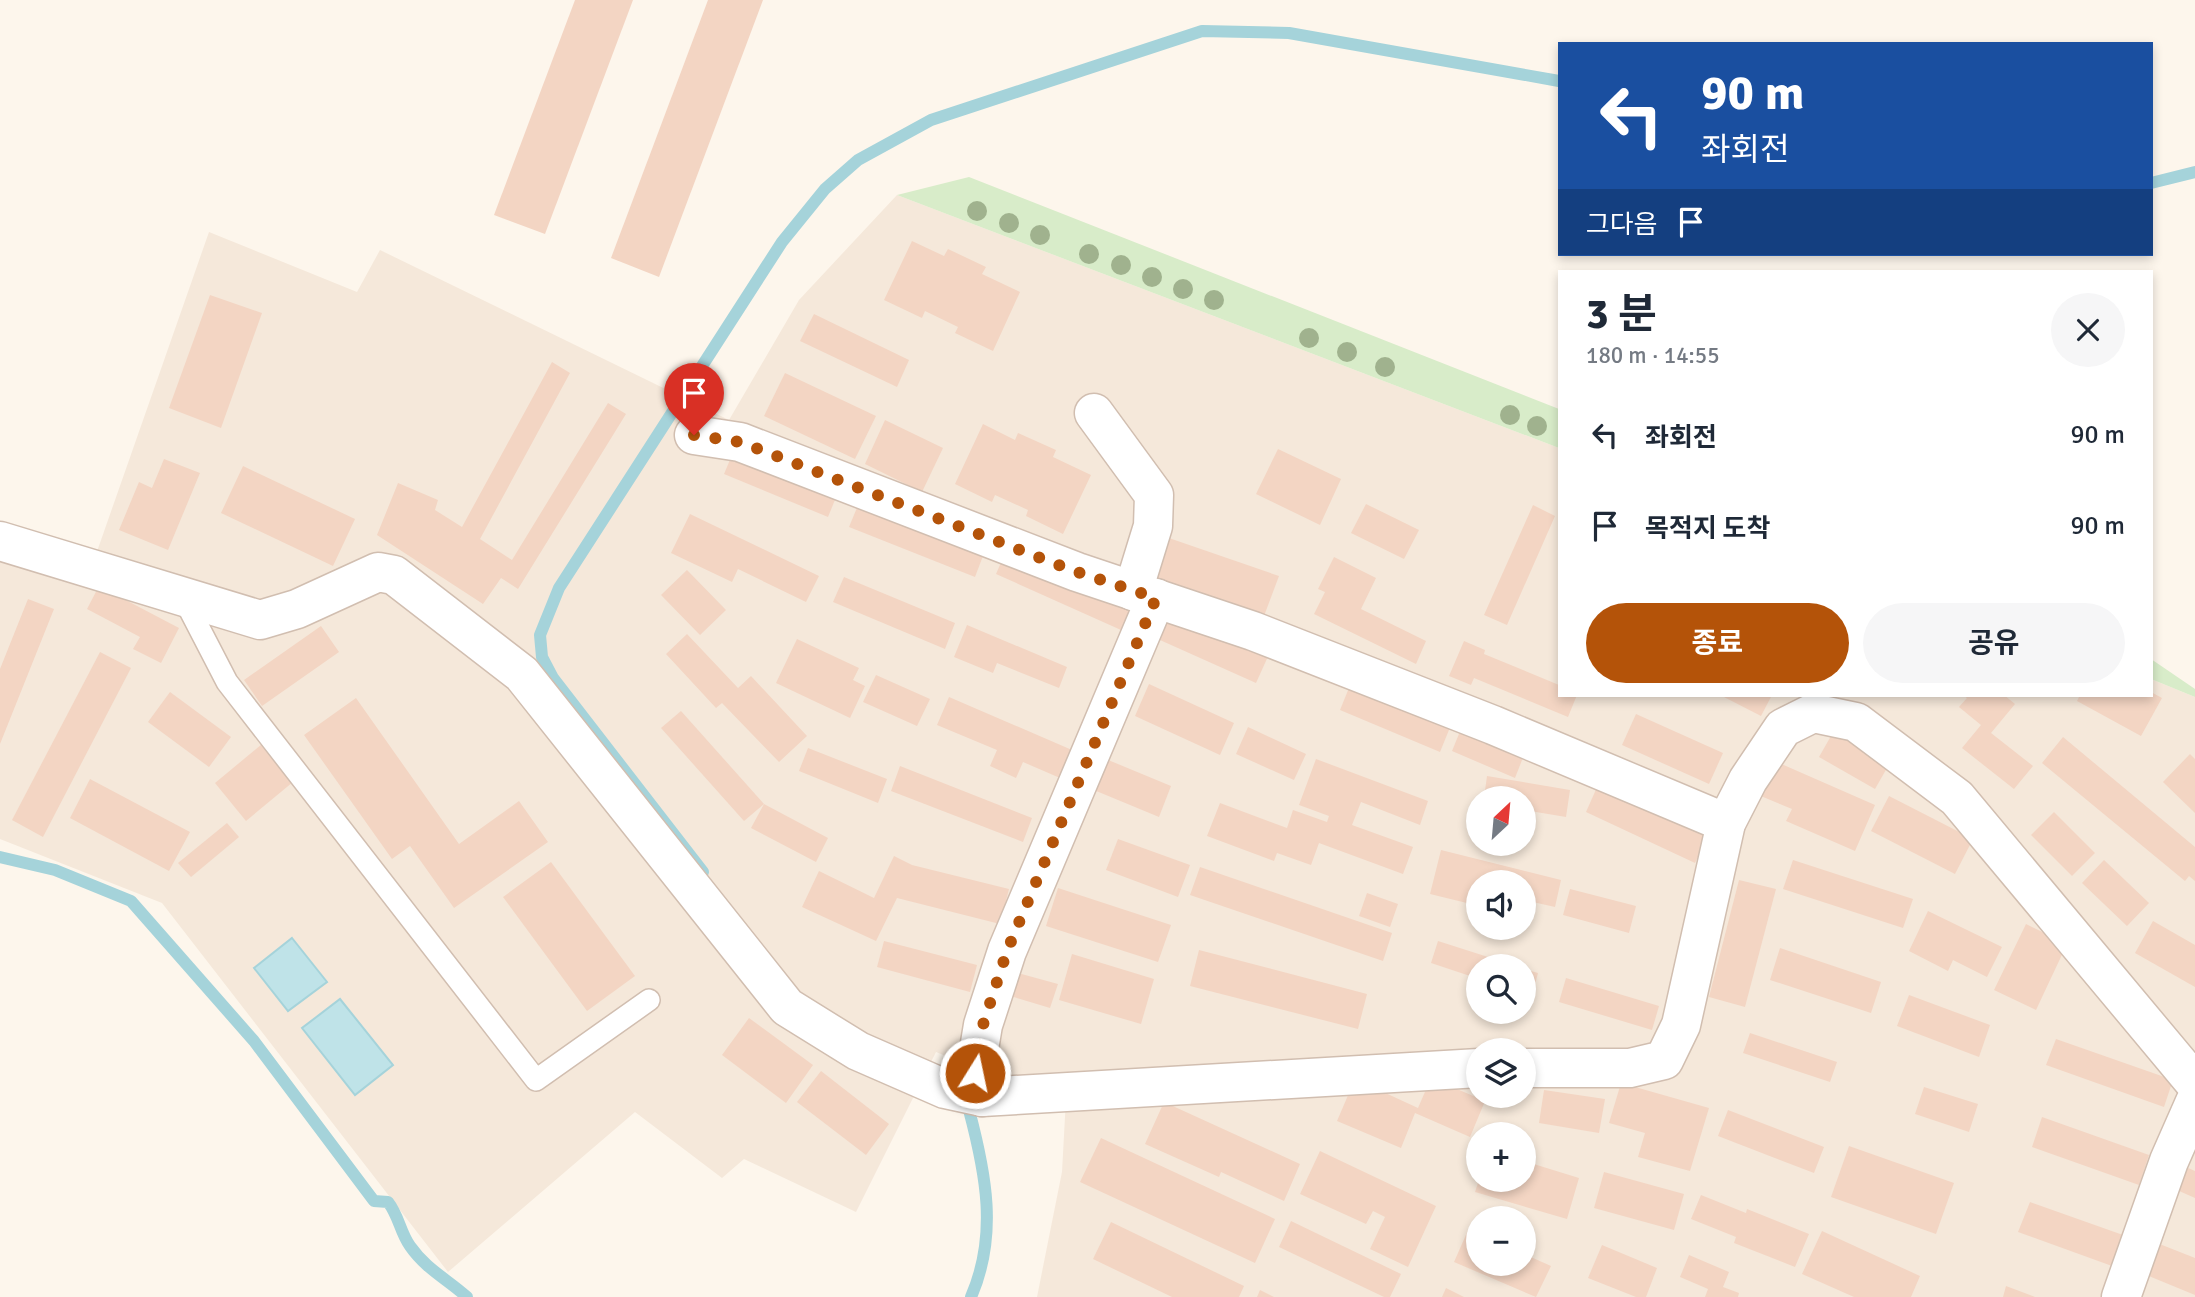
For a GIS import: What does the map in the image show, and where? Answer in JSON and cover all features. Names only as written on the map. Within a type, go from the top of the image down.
[{"type":"street","points":[[982,1097],[975,1073],[983,1025],[1007,951],[1144,595],[1154,495],[1094,413]]},
{"type":"street","points":[[694,435],[740,442],[1144,595],[1253,631],[1480,720],[1726,822]]},
{"type":"street","points":[[0,541],[260,620],[298,609],[378,572],[394,575],[522,674],[787,1007],[858,1051],[945,1089],[982,1097],[1466,1069]]},
{"type":"street","points":[[1536,1068],[1630,1068],[1664,1060],[1681,1024],[1726,822],[1748,780],[1783,728],[1813,713],[1856,722],[1957,798],[2195,1083]]},
{"type":"street","points":[[2121,1297],[2169,1161],[2195,1102]]},
{"type":"lane","points":[[183,597],[227,681],[536,1080],[649,1000]]},
{"type":"shaded area","points":[[897,195],[1558,448],[1558,697],[2153,697],[2153,680],[2195,697],[2195,1297],[1037,1297],[1062,1172],[1067,1080],[1020,1078],[936,1052],[856,1212],[744,1159],[722,1178],[635,1112],[448,1272],[162,903],[0,839],[0,551],[87,580],[209,232],[357,292],[380,250],[729,420],[799,300]]},
{"type":"green space","points":[[969,177],[1558,409],[1558,448],[897,195]]},
{"type":"green space","points":[[2153,660],[2195,689],[2195,697],[2153,680]]},
{"type":"water","points":[[292,938],[327,982],[288,1011],[254,968]]},
{"type":"water","points":[[340,999],[393,1065],[355,1095],[302,1028]]},
{"type":"building","points":[[575,0],[633,0],[545,234],[494,215]]},
{"type":"building","points":[[708,0],[763,0],[659,277],[611,258]]},
{"type":"building","points":[[912,241],[944,256],[948,249],[986,267],[982,274],[1020,292],[993,351],[955,333],[958,327],[925,311],[922,318],[884,300]]},
{"type":"building","points":[[210,295],[262,313],[221,428],[169,408]]},
{"type":"building","points":[[814,314],[909,360],[897,387],[800,341]]},
{"type":"building","points":[[552,362],[570,373],[480,539],[512,560],[608,403],[626,414],[518,589],[501,578],[483,604],[377,535],[398,483],[438,500],[435,510],[462,527]]},
{"type":"building","points":[[785,373],[876,416],[855,459],[764,416]]},
{"type":"building","points":[[885,420],[943,448],[922,492],[865,464]]},
{"type":"building","points":[[983,424],[1015,440],[1018,433],[1056,450],[1053,457],[1091,475],[1063,534],[1026,516],[1028,510],[995,495],[992,502],[955,484]]},
{"type":"building","points":[[735,448],[839,490],[828,517],[724,474]]},
{"type":"building","points":[[1278,449],[1341,479],[1320,525],[1256,494]]},
{"type":"building","points":[[164,459],[200,473],[168,550],[119,530],[139,482],[152,488]]},
{"type":"building","points":[[243,466],[355,519],[333,566],[221,513]]},
{"type":"building","points":[[861,498],[986,548],[975,577],[849,527]]},
{"type":"building","points":[[1366,504],[1419,530],[1404,559],[1351,533]]},
{"type":"building","points":[[1533,505],[1555,516],[1507,625],[1484,615]]},
{"type":"building","points":[[690,514],[819,576],[806,602],[738,569],[732,582],[671,553]]},
{"type":"building","points":[[1166,537],[1279,576],[1264,616],[1152,577]]},
{"type":"building","points":[[1006,551],[1131,607],[1121,630],[996,574]]},
{"type":"building","points":[[1334,557],[1376,578],[1361,609],[1426,641],[1416,664],[1314,614],[1325,592],[1318,589]]},
{"type":"building","points":[[687,570],[726,610],[700,635],[661,595]]},
{"type":"building","points":[[844,577],[955,623],[945,649],[833,602]]},
{"type":"building","points":[[99,586],[179,628],[161,663],[133,649],[140,637],[87,609]]},
{"type":"building","points":[[28,599],[54,609],[0,744],[0,669]]},
{"type":"building","points":[[1161,613],[1270,652],[1256,683],[1151,636]]},
{"type":"building","points":[[967,625],[1067,667],[1059,688],[997,663],[993,673],[954,657]]},
{"type":"building","points":[[321,626],[339,652],[262,706],[244,680]]},
{"type":"building","points":[[687,634],[738,688],[751,676],[807,736],[779,762],[722,703],[716,708],[666,654]]},
{"type":"building","points":[[797,639],[859,668],[853,680],[865,686],[850,718],[776,683]]},
{"type":"building","points":[[1464,641],[1485,650],[1484,654],[1558,685],[1558,697],[1576,697],[1568,717],[1474,678],[1471,685],[1449,676]]},
{"type":"building","points":[[100,652],[131,668],[43,837],[12,820]]},
{"type":"building","points":[[876,675],[930,699],[917,726],[863,702]]},
{"type":"building","points":[[1351,683],[1451,725],[1440,752],[1340,710]]},
{"type":"building","points":[[1149,684],[1234,723],[1220,755],[1135,716]]},
{"type":"building","points":[[170,692],[231,737],[209,767],[148,722]]},
{"type":"building","points":[[2153,693],[2162,698],[2141,736],[2077,701],[2079,697],[2153,697]]},
{"type":"building","points":[[949,697],[1072,750],[1060,778],[1023,762],[1016,778],[990,766],[997,750],[937,725]]},
{"type":"building","points":[[1724,697],[1771,697],[1761,716]]},
{"type":"building","points":[[2006,697],[2015,704],[1991,733],[2033,766],[2014,789],[1962,748],[1981,725],[1959,707],[1967,698]]},
{"type":"building","points":[[356,698],[459,844],[519,801],[548,842],[454,908],[410,846],[392,859],[304,735]]},
{"type":"building","points":[[681,711],[764,804],[744,821],[661,728]]},
{"type":"building","points":[[1636,714],[1723,753],[1709,784],[1622,745]]},
{"type":"building","points":[[1248,727],[1306,754],[1294,780],[1236,754]]},
{"type":"building","points":[[1461,729],[1524,755],[1515,778],[1452,751]]},
{"type":"building","points":[[1835,729],[1891,761],[1875,789],[1819,757]]},
{"type":"building","points":[[2063,737],[2195,847],[2195,881],[2189,876],[2185,881],[2042,763]]},
{"type":"building","points":[[262,744],[293,782],[246,821],[215,783]]},
{"type":"building","points":[[808,748],[887,779],[878,803],[799,771]]},
{"type":"building","points":[[2190,754],[2195,759],[2195,813],[2163,782]]},
{"type":"building","points":[[1101,757],[1171,786],[1159,817],[1089,788]]},
{"type":"building","points":[[1316,759],[1428,801],[1420,825],[1361,802],[1352,825],[1413,847],[1403,874],[1319,843],[1311,865],[1277,853],[1274,861],[1207,836],[1220,803],[1287,828],[1293,810],[1327,822],[1329,816],[1299,805]]},
{"type":"building","points":[[1770,759],[1875,805],[1855,851],[1786,821],[1792,809],[1756,794]]},
{"type":"building","points":[[900,766],[1032,818],[1023,842],[891,791]]},
{"type":"building","points":[[1487,776],[1570,790],[1566,817],[1536,812],[1536,786],[1486,786]]},
{"type":"building","points":[[90,779],[190,832],[169,871],[70,818]]},
{"type":"building","points":[[1598,785],[1708,835],[1695,863],[1586,812]]},
{"type":"building","points":[[1889,796],[1973,839],[1955,874],[1871,831]]},
{"type":"building","points":[[764,804],[828,838],[816,862],[751,828]]},
{"type":"building","points":[[2054,812],[2095,853],[2072,876],[2031,835]]},
{"type":"building","points":[[227,823],[239,837],[191,877],[178,863]]},
{"type":"building","points":[[1118,839],[1190,865],[1178,897],[1106,870]]},
{"type":"building","points":[[1441,850],[1521,870],[1466,870],[1466,903],[1430,894]]},
{"type":"building","points":[[894,856],[912,865],[1009,889],[1000,924],[897,898],[876,941],[802,907],[819,871],[874,898]]},
{"type":"building","points":[[1793,860],[1913,899],[1903,928],[1783,889]]},
{"type":"building","points":[[2104,860],[2149,903],[2127,926],[2082,883]]},
{"type":"building","points":[[551,862],[635,976],[587,1011],[503,897]]},
{"type":"building","points":[[1200,867],[1392,933],[1383,961],[1190,895]]},
{"type":"building","points":[[1536,874],[1561,880],[1555,907],[1536,903]]},
{"type":"building","points":[[1739,880],[1776,889],[1745,1007],[1709,997]]},
{"type":"building","points":[[1058,888],[1171,925],[1158,962],[1046,926]]},
{"type":"building","points":[[1570,889],[1636,906],[1629,933],[1563,915]]},
{"type":"building","points":[[1367,893],[1398,904],[1390,927],[1359,916]]},
{"type":"building","points":[[1928,911],[2002,947],[1987,977],[1953,960],[1948,971],[1909,951]]},
{"type":"building","points":[[2153,921],[2195,945],[2195,987],[2135,953]]},
{"type":"building","points":[[2026,924],[2067,944],[2036,1010],[1994,990]]},
{"type":"building","points":[[884,941],[977,965],[970,992],[877,967]]},
{"type":"building","points":[[1438,941],[1479,954],[1466,954],[1466,975],[1431,963]]},
{"type":"building","points":[[1780,948],[1881,982],[1871,1013],[1770,980]]},
{"type":"building","points":[[1199,950],[1367,994],[1358,1029],[1190,986]]},
{"type":"building","points":[[1072,954],[1154,979],[1141,1024],[1059,1000]]},
{"type":"building","points":[[1014,972],[1058,984],[1050,1008],[1007,995]]},
{"type":"building","points":[[1566,978],[1659,1006],[1652,1030],[1559,1002]]},
{"type":"building","points":[[1909,995],[1990,1025],[1979,1057],[1897,1026]]},
{"type":"building","points":[[749,1018],[813,1065],[786,1103],[722,1055]]},
{"type":"building","points":[[1750,1033],[1837,1062],[1830,1082],[1743,1053]]},
{"type":"building","points":[[2056,1039],[2173,1080],[2164,1107],[2046,1065]]},
{"type":"building","points":[[821,1071],[889,1124],[866,1155],[797,1102]]},
{"type":"building","points":[[1431,1078],[1466,1093],[1466,1108],[1482,1108],[1476,1122],[1466,1122],[1466,1135],[1415,1113],[1401,1148],[1337,1121],[1355,1079],[1418,1108]]},
{"type":"building","points":[[1621,1083],[1709,1108],[1690,1171],[1638,1157],[1645,1133],[1609,1123]]},
{"type":"building","points":[[1924,1087],[1978,1104],[1969,1132],[1915,1114]]},
{"type":"building","points":[[1544,1090],[1605,1099],[1599,1133],[1539,1123]]},
{"type":"building","points":[[1164,1102],[1300,1164],[1284,1201],[1221,1172],[1219,1177],[1145,1144]]},
{"type":"building","points":[[1728,1110],[1824,1147],[1814,1173],[1718,1136]]},
{"type":"building","points":[[2042,1117],[2149,1155],[2139,1185],[2032,1147]]},
{"type":"building","points":[[1101,1138],[1275,1219],[1255,1263],[1080,1182]]},
{"type":"building","points":[[1849,1146],[1954,1183],[1936,1234],[1831,1197]]},
{"type":"building","points":[[1320,1151],[1436,1206],[1408,1267],[1370,1249],[1385,1217],[1373,1211],[1366,1224],[1300,1194]]},
{"type":"building","points":[[2179,1164],[2195,1171],[2195,1198],[2170,1187]]},
{"type":"building","points":[[1536,1165],[1579,1178],[1567,1219],[1536,1210],[1536,1206],[1523,1206],[1475,1192],[1536,1192]]},
{"type":"building","points":[[1604,1172],[1684,1194],[1674,1230],[1594,1208]]},
{"type":"building","points":[[1701,1195],[1746,1213],[1747,1209],[1809,1234],[1795,1267],[1734,1243],[1736,1237],[1691,1219]]},
{"type":"building","points":[[2030,1202],[2123,1235],[2112,1266],[2018,1232]]},
{"type":"building","points":[[1291,1221],[1401,1274],[1390,1297],[1384,1297],[1279,1247]]},
{"type":"building","points":[[1111,1222],[1244,1286],[1239,1297],[1172,1297],[1093,1259]]},
{"type":"building","points":[[1822,1231],[1920,1276],[1911,1297],[1854,1297],[1802,1274]]},
{"type":"building","points":[[1466,1235],[1466,1267],[1454,1262]]},
{"type":"building","points":[[2152,1241],[2195,1258],[2195,1295],[2139,1272]]},
{"type":"building","points":[[1602,1245],[1657,1268],[1646,1297],[1636,1297],[1588,1278]]},
{"type":"building","points":[[1689,1255],[1729,1272],[1723,1287],[1739,1293],[1738,1297],[1705,1297],[1708,1289],[1680,1277]]},
{"type":"building","points":[[1536,1259],[1551,1266],[1536,1297],[1487,1276],[1536,1276]]},
{"type":"building","points":[[2006,1286],[2035,1297],[2003,1297]]},
{"type":"building","points":[[1446,1288],[1464,1297],[1442,1297]]},
{"type":"building","points":[[1260,1290],[1274,1297],[1257,1297]]},
{"type":"waterway","points":[[703,872],[553,678],[542,657],[540,635],[559,588],[782,242],[825,189],[858,160],[931,120],[1202,31],[1289,33],[1558,81]]},
{"type":"waterway","points":[[2153,182],[2195,172]]},
{"type":"waterway","points":[[0,857],[55,870],[131,901],[254,1041],[374,1201],[388,1202],[416,1254],[467,1297]]},
{"type":"waterway","points":[[969,1110],[987,1204],[984,1251],[971,1297]]},
{"type":"route","points":[[694,435],[740,442],[1077,572],[1156,598],[1007,951],[983,1025],[975,1073]]}]
